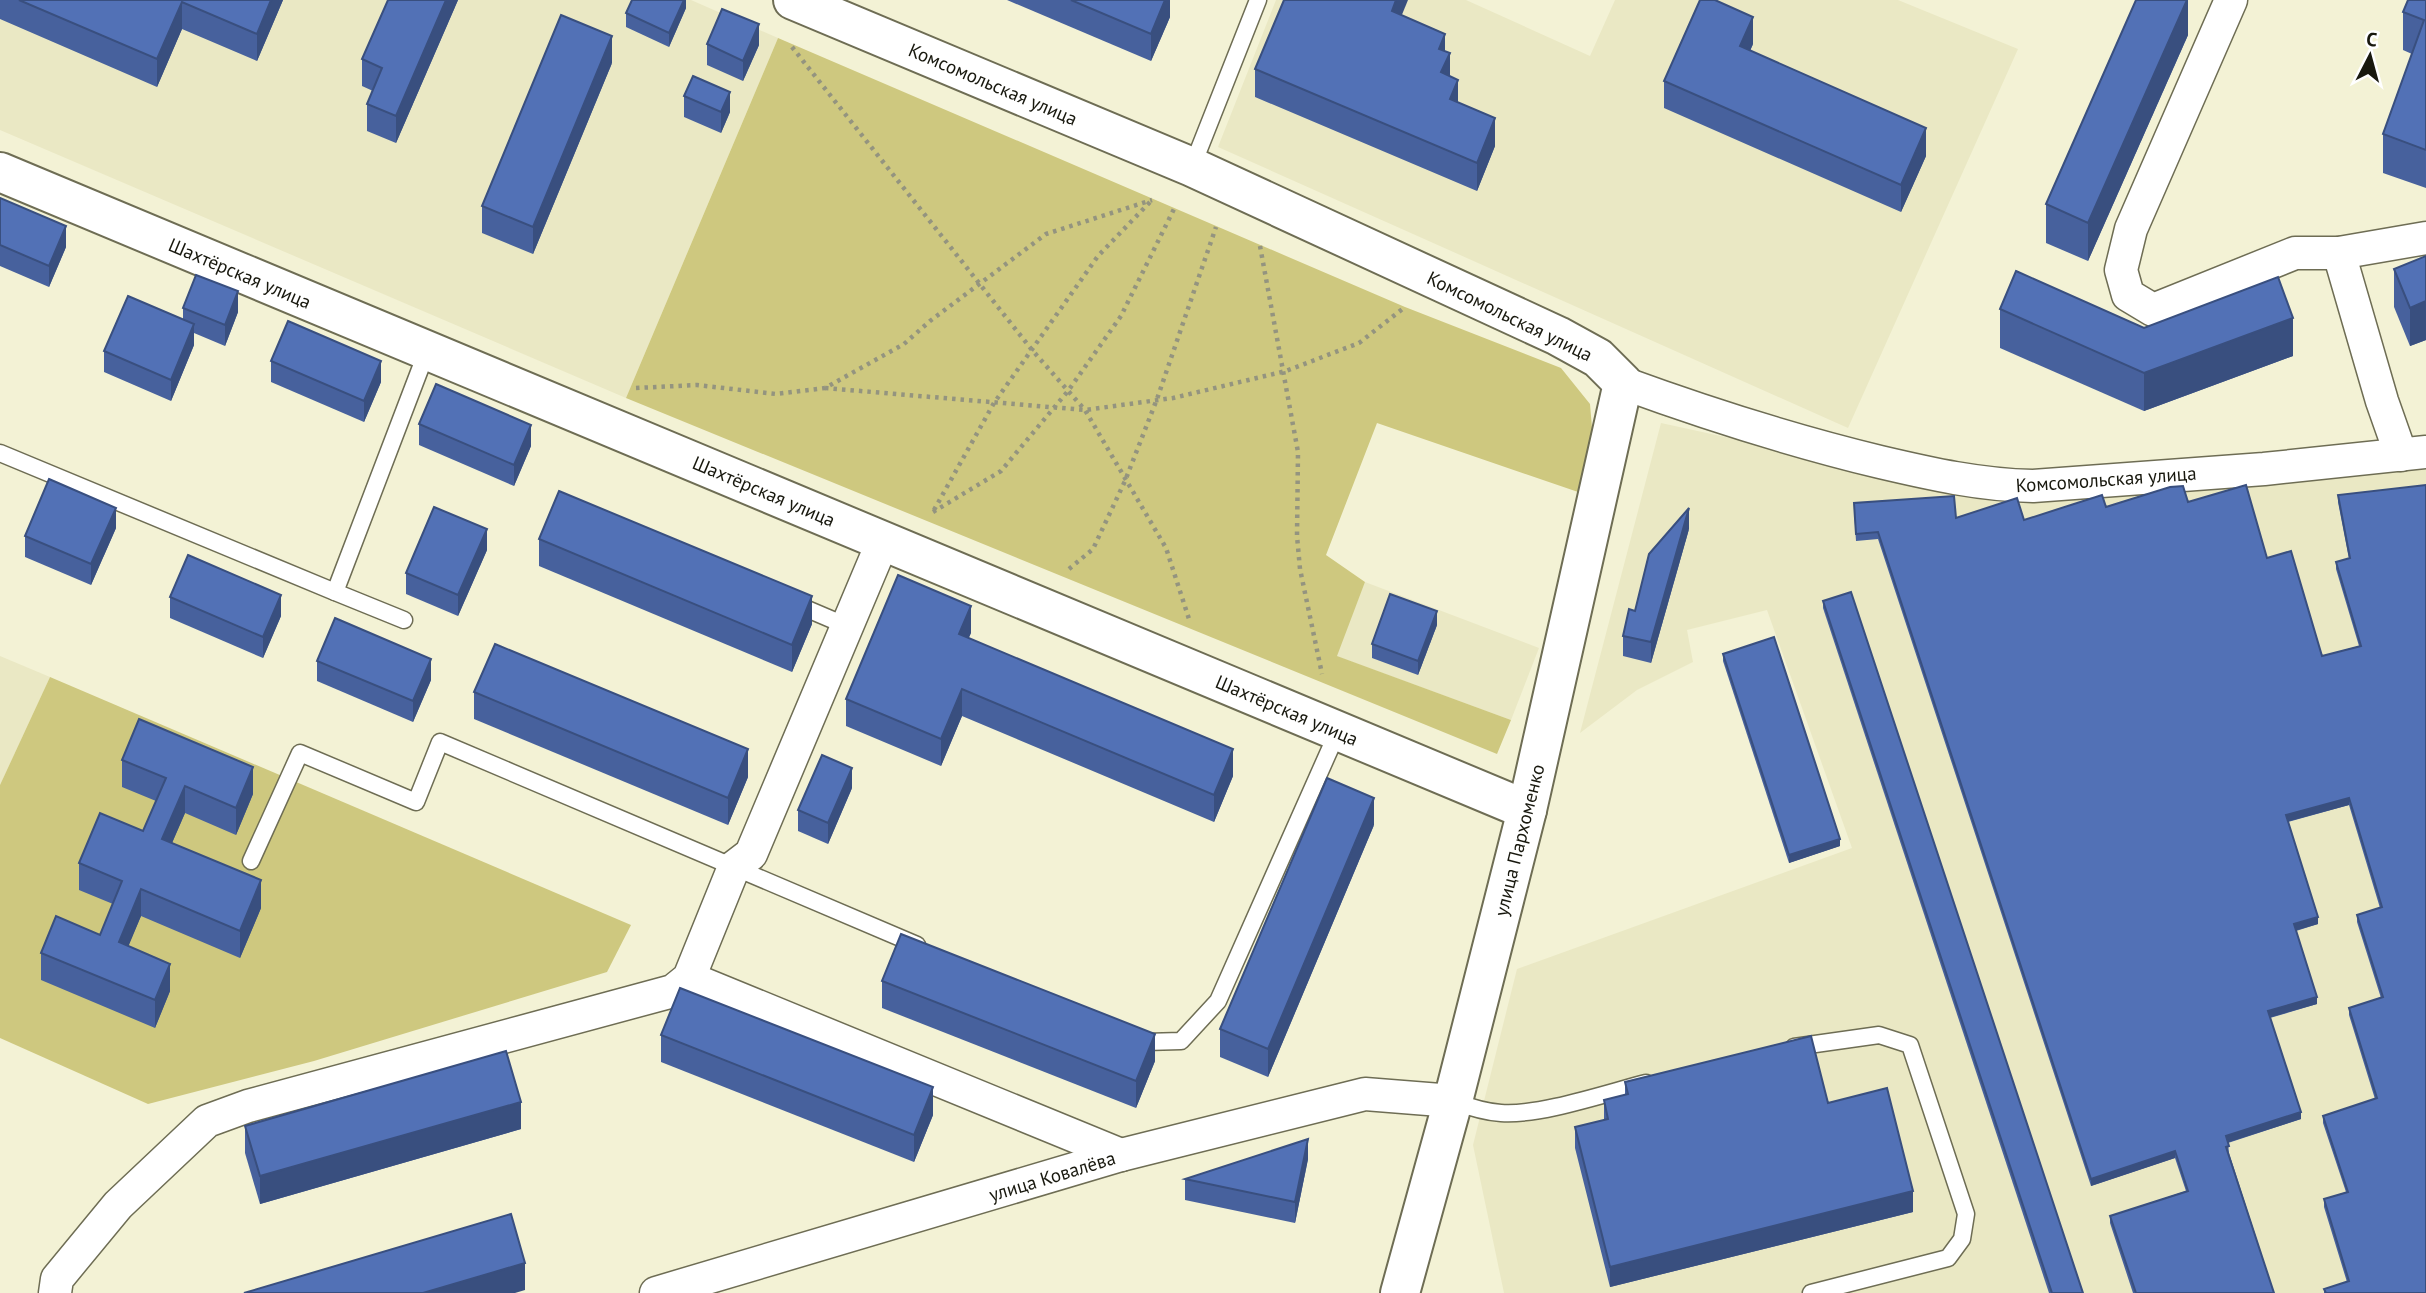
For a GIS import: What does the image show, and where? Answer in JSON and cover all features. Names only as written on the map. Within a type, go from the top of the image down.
[{"type":"street","name":"Комсомольская улица","points":[[793,0],[1192,167],[1558,336],[1598,358],[1623,383],[1819,447],[1959,480],[2033,486],[2264,469],[2413,453]]},
{"type":"street","points":[[2231,0],[2131,229],[2121,270],[2128,295],[2153,310],[2295,253],[2339,253],[2426,238]]},
{"type":"street","name":"Шахтёрская улица","points":[[0,172],[1527,810]]},
{"type":"street","points":[[2339,253],[2382,401],[2413,453]]},
{"type":"street","name":"улица Пархоменко","points":[[1400,1293],[1453,1101],[1527,810],[1623,383]]},
{"type":"street","points":[[55,1293],[57,1279],[118,1205],[207,1121],[248,1106],[673,991],[689,978],[734,867],[751,854],[883,541]]},
{"type":"street","points":[[689,978],[1121,1155]]},
{"type":"street","name":"улица Ковалёва","points":[[656,1293],[1121,1155],[1365,1094],[1453,1101]]},
{"type":"lane","points":[[1192,167],[1258,0]]},
{"type":"lane","points":[[335,592],[427,351]]},
{"type":"lane","points":[[0,453],[404,620]]},
{"type":"lane","points":[[783,599],[847,626]]},
{"type":"lane","points":[[1119,1031],[1144,1042],[1181,1041],[1218,1001],[1338,731]]},
{"type":"lane","points":[[251,861],[300,753],[416,802],[440,742],[926,949]]},
{"type":"lane","points":[[1773,1052],[1879,1035],[1910,1045],[1966,1214],[1962,1239],[1948,1258],[1811,1293]]},
{"type":"lane","points":[[1453,1101],[1502,1114],[1535,1111],[1667,1078]]},
{"type":"path","points":[[792,47],[1032,350],[1085,410],[1166,548],[1189,619]]},
{"type":"path","points":[[825,388],[904,344],[1046,234],[1152,200],[1098,256],[994,403],[933,512],[1001,471],[1068,391],[1121,316],[1174,209]]},
{"type":"path","points":[[1069,569],[1093,549],[1125,481],[1157,400],[1216,227]]},
{"type":"path","points":[[1260,246],[1298,452],[1297,536],[1300,569],[1322,674]]},
{"type":"path","points":[[636,388],[697,385],[776,394],[825,388],[1085,410],[1157,400],[1283,371],[1359,342],[1405,307]]},
{"type":"shaded area","points":[[0,0],[691,0],[778,38],[626,398],[0,130]]},
{"type":"shaded area","points":[[1276,0],[1466,0],[1590,56],[1615,0],[1898,0],[2018,49],[1848,428],[1218,147]]},
{"type":"shaded area","points":[[778,38],[1405,307],[1561,368],[1590,404],[1593,440],[1581,493],[1377,423],[1326,555],[1365,582],[1337,656],[1511,720],[1497,754],[626,398]]},
{"type":"shaded area","points":[[1661,423],[2021,502],[2426,468],[2426,1293],[1504,1293],[1473,1145],[1517,969],[1852,848],[1767,610],[1687,630],[1693,662],[1637,690],[1580,733]]},
{"type":"shaded area","points":[[1365,582],[1539,648],[1511,720],[1336,656]]},
{"type":"shaded area","points":[[0,656],[50,677],[0,785]]},
{"type":"shaded area","points":[[50,677],[631,925],[607,972],[314,1061],[148,1104],[0,1038],[0,785]]},
{"type":"building","points":[[19,0],[271,0],[257,34],[182,2],[157,59]]},
{"type":"building","points":[[388,0],[446,0],[396,116],[367,104],[382,68],[362,59]]},
{"type":"building","points":[[632,0],[684,0],[669,33],[626,13]]},
{"type":"building","points":[[1071,0],[1165,0],[1151,34]]},
{"type":"building","points":[[1284,0],[1396,0],[1392,11],[1445,34],[1439,49],[1450,53],[1441,72],[1458,80],[1450,99],[1495,118],[1477,163],[1255,69]]},
{"type":"building","points":[[1700,0],[1715,0],[1753,17],[1740,46],[1926,128],[1901,185],[1664,81]]},
{"type":"building","points":[[2136,0],[2187,0],[2088,223],[2046,204]]},
{"type":"building","points":[[2408,0],[2426,0],[2426,150],[2383,134],[2424,20],[2403,12]]},
{"type":"building","points":[[722,9],[759,24],[743,61],[707,44]]},
{"type":"building","points":[[561,15],[612,36],[533,227],[482,206]]},
{"type":"building","points":[[693,76],[730,92],[721,112],[684,96]]},
{"type":"building","points":[[0,198],[66,226],[49,266],[0,245]]},
{"type":"building","points":[[2426,256],[2426,301],[2410,308],[2394,269]]},
{"type":"building","points":[[2016,271],[2144,328],[2278,277],[2293,318],[2144,373],[2000,309]]},
{"type":"building","points":[[196,275],[238,291],[225,325],[183,308]]},
{"type":"building","points":[[128,296],[194,324],[171,380],[104,351]]},
{"type":"building","points":[[288,321],[381,361],[364,401],[271,361]]},
{"type":"building","points":[[436,384],[531,425],[514,465],[419,424]]},
{"type":"building","points":[[49,479],[116,508],[91,564],[25,536]]},
{"type":"building","points":[[2246,485],[2267,558],[2291,551],[2322,656],[2361,646],[2336,562],[2350,558],[2338,495],[2426,485],[2426,1293],[2326,1293],[2324,1289],[2349,1281],[2324,1199],[2348,1192],[2323,1116],[2377,1098],[2349,1008],[2383,997],[2357,915],[2382,907],[2349,798],[2286,815],[2318,917],[2294,924],[2317,997],[2268,1011],[2301,1112],[2226,1136],[2229,1146],[2226,1147],[2274,1293],[2136,1293],[2110,1216],[2188,1191],[2175,1151],[2091,1179],[1878,532],[1856,534],[1854,503],[1954,496],[1956,518],[2017,498],[2024,520],[2102,495],[2106,507],[2170,487],[2183,486],[2188,502]]},
{"type":"building","points":[[559,491],[812,596],[792,645],[539,539]]},
{"type":"building","points":[[434,507],[487,529],[458,595],[406,573]]},
{"type":"building","points":[[1689,508],[1651,642],[1623,636],[1629,609],[1635,611],[1649,554]]},
{"type":"building","points":[[188,555],[281,595],[263,637],[170,597]]},
{"type":"building","points":[[898,575],[971,606],[959,634],[1233,749],[1214,795],[962,689],[941,739],[846,699]]},
{"type":"building","points":[[1851,592],[2083,1293],[2052,1293],[1823,601]]},
{"type":"building","points":[[1390,594],[1437,611],[1418,661],[1372,644]]},
{"type":"building","points":[[335,618],[431,659],[413,701],[317,661]]},
{"type":"building","points":[[1774,637],[1840,839],[1789,855],[1723,654]]},
{"type":"building","points":[[495,644],[748,749],[728,798],[474,692]]},
{"type":"building","points":[[139,719],[253,767],[236,808],[185,786],[162,839],[261,880],[240,931],[141,889],[119,942],[170,964],[155,1000],[41,953],[56,916],[100,935],[122,881],[79,863],[100,813],[143,831],[166,778],[122,760]]},
{"type":"building","points":[[822,755],[852,768],[828,823],[798,810]]},
{"type":"building","points":[[1327,778],[1374,798],[1268,1049],[1220,1029]]},
{"type":"building","points":[[901,934],[1155,1034],[1136,1081],[882,981]]},
{"type":"building","points":[[680,988],[933,1087],[914,1135],[661,1035]]},
{"type":"building","points":[[1811,1036],[1828,1103],[1887,1088],[1913,1191],[1610,1267],[1575,1127],[1608,1119],[1604,1100],[1628,1094],[1625,1082]]},
{"type":"building","points":[[506,1051],[521,1102],[260,1176],[245,1126]]},
{"type":"building","points":[[1308,1139],[1295,1202],[1185,1179]]},
{"type":"building","points":[[511,1214],[525,1263],[423,1293],[244,1293]]}]
